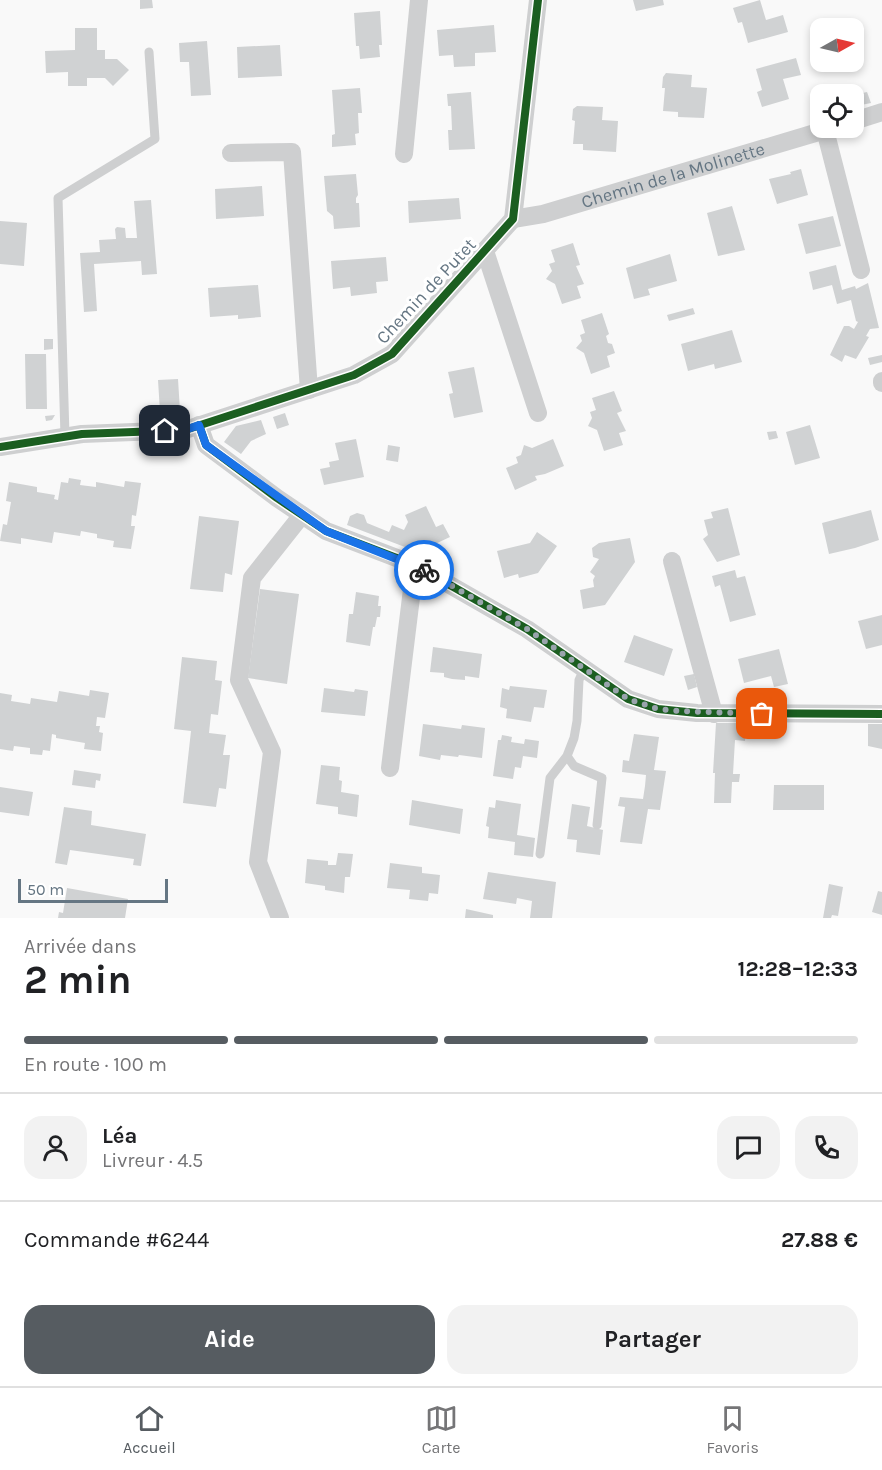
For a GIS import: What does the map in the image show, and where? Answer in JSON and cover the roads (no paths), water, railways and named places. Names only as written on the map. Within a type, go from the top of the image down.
[{"type":"street","points":[[404,154],[419,0]]},
{"type":"street","points":[[513,219],[538,0]]},
{"type":"street","points":[[864,118],[882,112]]},
{"type":"street","name":"Chemin de la Molinette","points":[[513,219],[543,214],[810,134]]},
{"type":"street","points":[[830,138],[861,270]]},
{"type":"street","points":[[231,153],[292,152],[309,390]]},
{"type":"street","name":"Chemin de Putet","points":[[0,447],[65,436],[185,430],[354,375],[392,354],[513,219]]},
{"type":"street","points":[[484,251],[538,412]]},
{"type":"street","points":[[199,425],[206,445],[326,531],[415,565],[527,629],[616,692],[641,704],[658,709],[714,714],[882,714]]},
{"type":"street","points":[[280,918],[258,862],[272,752],[239,680],[252,578],[302,515]]},
{"type":"street","points":[[672,561],[714,714]]},
{"type":"street","points":[[390,768],[415,565]]},
{"type":"lane","points":[[65,436],[58,198],[155,139],[149,52]]},
{"type":"lane","points":[[540,854],[550,778],[567,756],[577,721],[579,680],[584,669]]},
{"type":"lane","points":[[567,756],[574,766],[602,778],[597,825]]}]
